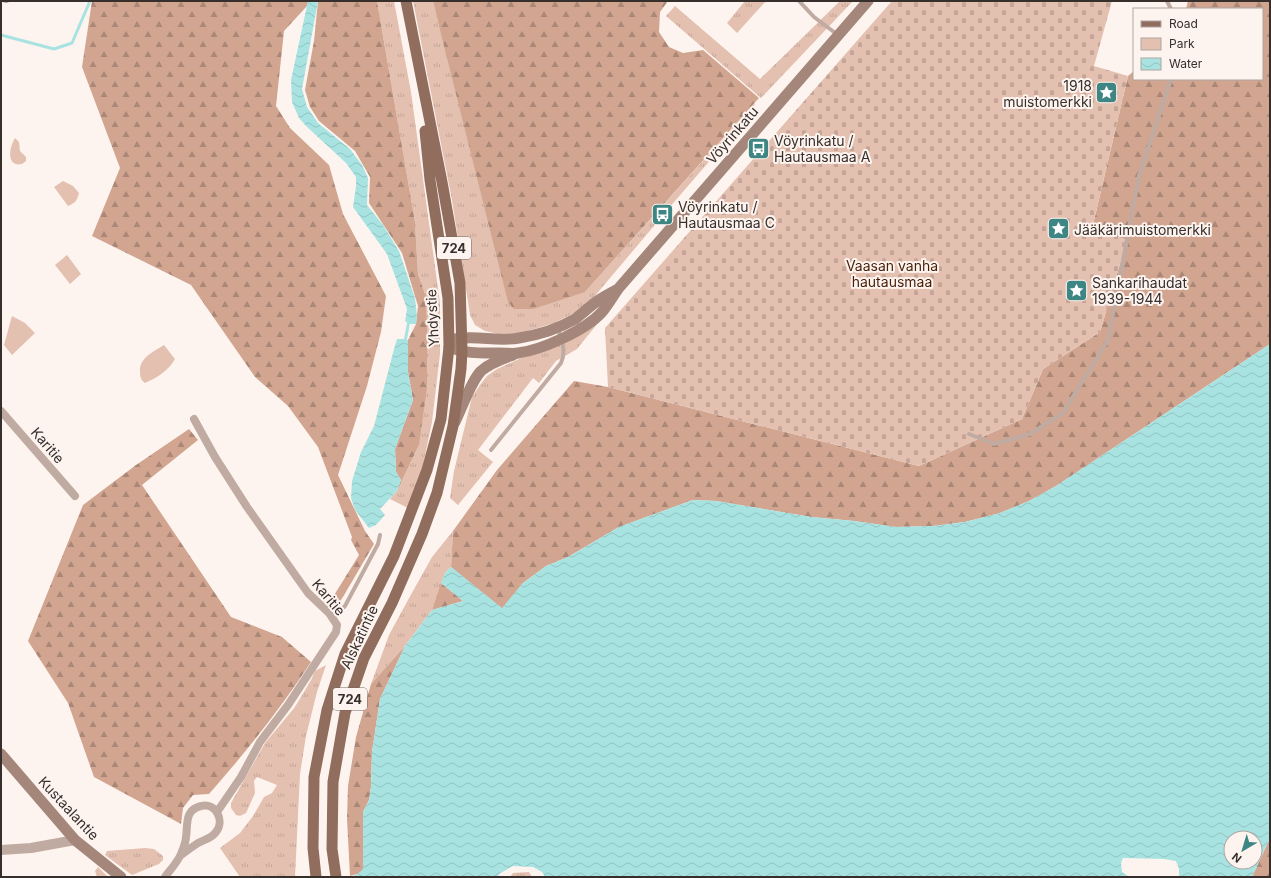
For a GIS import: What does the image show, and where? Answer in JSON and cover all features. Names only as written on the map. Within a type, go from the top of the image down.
[{"type":"main road","name":"Yhdystie","points":[[406,1],[442,182],[460,283],[462,337],[461,369],[453,426],[437,493],[422,534]]},
{"type":"main road","name":"Vöyrinkatu","points":[[449,347],[474,353],[518,353],[542,346],[576,332],[602,312],[618,289],[868,1]]},
{"type":"main road","name":"Yhdystie","points":[[394,556],[427,470],[441,418],[449,347],[448,298],[430,180],[419,72]]},
{"type":"main road","name":"Vöyrinkatu","points":[[462,337],[499,339],[519,338],[557,327],[575,319],[598,300],[618,289]]},
{"type":"main road","points":[[449,347],[454,339],[462,337]]},
{"type":"main road","points":[[453,426],[474,382],[481,371],[491,364],[518,353]]},
{"type":"main road","name":"Alskatintie","points":[[336,877],[332,849],[333,782],[345,713],[364,658],[392,603],[422,534]]},
{"type":"main road","name":"Alskatintie","points":[[316,877],[313,848],[314,778],[327,710],[345,654],[394,556]]},
{"type":"main road","name":"Kustaalantie","points":[[1,754],[75,840],[121,877]]},
{"type":"street","name":"Karitie","points":[[1,411],[75,496]]},
{"type":"street","name":"Karitie","points":[[194,419],[215,457],[247,507],[308,593],[333,618],[337,625],[336,632],[288,705],[260,742],[241,777],[217,812]]},
{"type":"street","points":[[165,877],[180,856],[193,846],[213,836],[217,831],[220,817],[217,812],[210,807],[203,805],[195,808],[188,819],[186,836],[180,856]]},
{"type":"street","points":[[1,850],[31,848],[75,840]]},
{"type":"lane","points":[[799,1],[814,17],[838,35]]},
{"type":"lane","points":[[969,434],[994,444],[1030,434],[1063,413],[1108,340],[1139,176],[1171,80]]},
{"type":"lane","points":[[490,450],[561,363],[564,354],[562,338],[557,327]]},
{"type":"lane","points":[[333,618],[345,606],[378,544],[380,535]]},
{"type":"green space","points":[[92,1],[308,1],[307,6],[284,31],[276,106],[290,128],[329,165],[343,214],[386,296],[381,332],[367,386],[338,475],[365,531],[374,544],[335,610],[328,605],[359,555],[351,540],[352,537],[318,447],[288,406],[255,377],[191,285],[92,236],[120,168],[82,67]]},
{"type":"green space","points":[[318,1],[377,1],[415,222],[418,274],[425,294],[427,328],[427,387],[419,445],[397,491],[401,480],[396,472],[395,449],[413,400],[408,372],[408,340],[416,324],[418,306],[402,253],[369,203],[370,177],[355,151],[319,121],[310,107],[305,90],[314,41]]},
{"type":"green space","points":[[377,1],[394,1],[411,92],[440,303],[440,354],[432,422],[420,479],[408,508],[390,499],[397,491],[419,445],[425,294],[418,274],[415,222]]},
{"type":"green space","points":[[413,1],[433,1],[439,26],[585,292],[755,103],[752,112],[594,297],[578,311],[554,323],[521,333],[499,334],[485,331],[475,325],[470,315],[452,200]]},
{"type":"green space","points":[[433,1],[668,1],[660,12],[659,32],[669,47],[683,53],[703,50],[759,98],[585,292],[533,309],[514,309],[508,302]]},
{"type":"green space","points":[[745,1],[766,1],[737,33],[727,23]]},
{"type":"green space","points":[[840,1],[853,1],[761,98],[666,16],[675,6],[760,79]]},
{"type":"green space","name":"Vaasan vanha hautausmaa","points":[[892,1],[1112,1],[1094,66],[1128,76],[1092,229],[1127,240],[1100,332],[1043,369],[1022,419],[919,466],[608,387],[605,328]]},
{"type":"green space","points":[[1188,1],[1270,1],[1270,344],[1056,486],[1029,501],[1000,513],[965,522],[933,526],[896,527],[811,517],[716,501],[693,500],[619,527],[568,557],[546,566],[523,583],[502,609],[451,567],[453,531],[497,470],[574,381],[608,387],[919,466],[1022,419],[1043,369],[1100,332],[1127,240],[1092,229],[1128,76],[1133,72],[1133,80],[1263,80],[1263,8],[1186,8]]},
{"type":"green space","points":[[15,138],[19,142],[20,151],[26,157],[26,161],[22,164],[16,164],[11,160],[10,152]]},
{"type":"green space","points":[[63,181],[73,186],[79,193],[75,201],[68,206],[54,187]]},
{"type":"green space","points":[[67,255],[81,274],[70,284],[55,265]]},
{"type":"green space","points":[[12,316],[25,323],[35,333],[12,355],[4,345]]},
{"type":"green space","points":[[598,323],[577,349],[556,361],[539,383],[533,378],[478,450],[493,462],[458,505],[450,498],[454,471],[472,397],[480,385],[487,376],[497,369],[519,359],[546,350]]},
{"type":"green space","points":[[164,345],[175,359],[162,373],[145,383],[140,375],[140,367],[144,359]]},
{"type":"green space","points":[[189,429],[198,440],[142,485],[231,617],[282,637],[311,662],[263,730],[209,794],[193,795],[183,808],[181,824],[94,777],[68,703],[28,641],[83,505],[136,465]]},
{"type":"green space","points":[[453,531],[451,567],[445,573],[432,610],[405,646],[371,684],[389,635],[432,557]]},
{"type":"green space","points":[[441,583],[463,601],[432,610]]},
{"type":"green space","points":[[405,646],[380,699],[372,752],[371,787],[369,800],[363,812],[363,870],[358,874],[350,876],[347,819],[348,786],[356,737],[371,684]]},
{"type":"green space","points":[[326,665],[317,692],[306,736],[300,774],[295,877],[240,877],[220,848],[240,833],[253,816],[264,797],[272,793],[277,785],[257,777],[254,781],[255,793],[246,813],[240,816],[236,815],[231,808],[231,803],[265,743],[295,707],[315,671]]},
{"type":"green space","points":[[1270,838],[1270,877],[1252,877],[1255,870],[1263,870],[1263,853]]},
{"type":"green space","points":[[145,848],[154,849],[163,856],[163,860],[159,864],[132,875],[105,855],[107,851]]},
{"type":"green space","points":[[98,867],[108,877],[97,877],[95,871]]},
{"type":"green space","points":[[529,872],[532,877],[510,877],[513,873]]},
{"type":"water","points":[[308,1],[318,1],[302,89],[307,107],[318,123],[350,149],[362,165],[368,178],[367,205],[383,225],[399,251],[415,298],[417,317],[416,324],[409,324],[405,321],[407,309],[387,254],[353,207],[356,177],[346,163],[299,118],[292,102],[291,80]]},
{"type":"water","points":[[397,339],[408,340],[408,372],[413,400],[395,449],[396,472],[401,480],[397,491],[380,509],[385,515],[376,525],[369,528],[355,510],[351,498],[352,481],[361,452],[374,426]]},
{"type":"water","points":[[1270,344],[1270,838],[1263,853],[1263,830],[1223,830],[1223,870],[1255,870],[1252,877],[1179,877],[1179,869],[1176,861],[1164,859],[1123,858],[1121,863],[1122,872],[1128,876],[1134,877],[545,877],[542,872],[533,867],[513,866],[499,874],[498,877],[351,877],[358,874],[363,869],[363,812],[369,800],[371,787],[372,752],[380,699],[405,646],[432,610],[463,601],[441,583],[445,573],[451,567],[502,608],[523,583],[546,566],[568,557],[619,527],[693,500],[716,501],[811,517],[896,527],[933,526],[965,522],[1000,513],[1029,501],[1056,486]]},
{"type":"waterway","points":[[1,35],[54,49],[72,43],[90,1]]},
{"type":"waterway","points":[[405,342],[409,320]]},
{"type":"place","name":"1918 muistomerkki","points":[[1107,93]]},
{"type":"place","name":"Vöyrinkatu / Hautausmaa A","points":[[758,148]]},
{"type":"place","name":"Vöyrinkatu / Hautausmaa C","points":[[663,214]]},
{"type":"place","name":"Jääkärimuistomerkki","points":[[1058,229]]},
{"type":"place","name":"Sankarihaudat 1939-1944","points":[[1076,290]]}]
